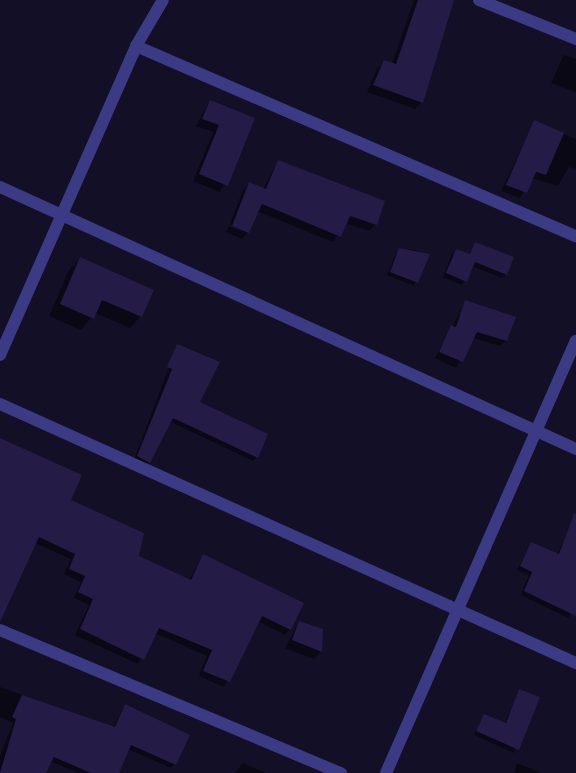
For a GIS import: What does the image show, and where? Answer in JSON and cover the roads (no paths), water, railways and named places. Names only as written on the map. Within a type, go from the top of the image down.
[{"type":"street","points":[[0,355],[64,214],[136,46],[163,0]]},
{"type":"street","points":[[479,0],[576,39]]},
{"type":"street","points":[[136,46],[576,236]]},
{"type":"street","points":[[0,187],[64,214],[576,449]]},
{"type":"street","points":[[386,773],[539,433],[576,341]]},
{"type":"street","points":[[0,404],[576,663]]},
{"type":"street","points":[[0,630],[341,773]]}]
